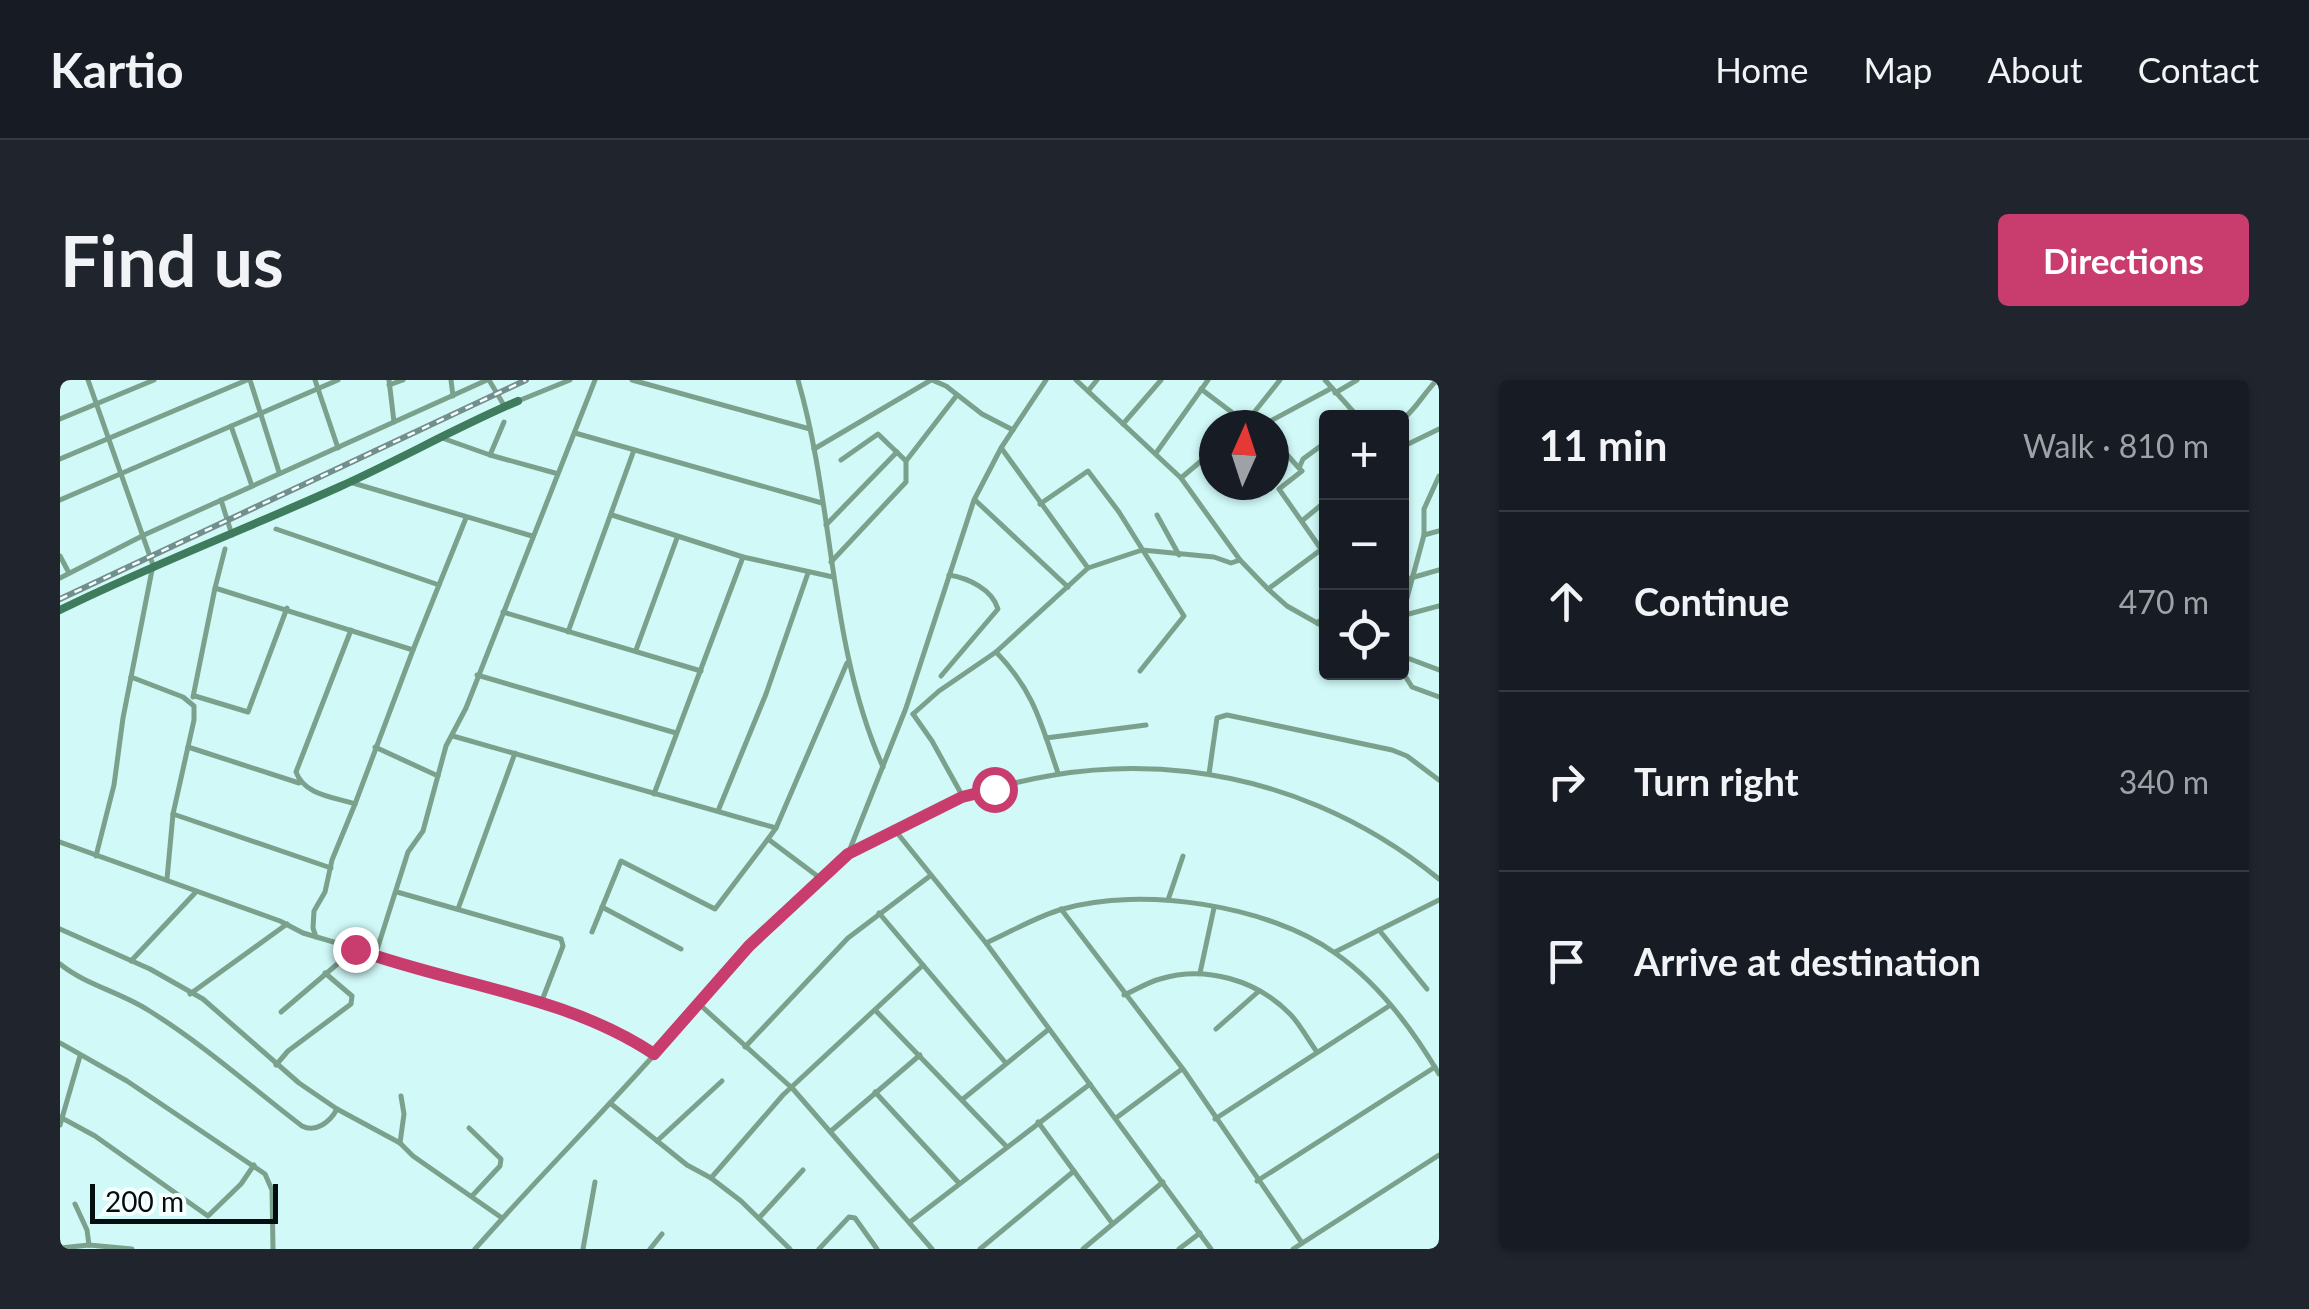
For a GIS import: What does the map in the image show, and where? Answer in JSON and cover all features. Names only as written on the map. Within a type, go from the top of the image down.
[{"type":"main road","points":[[60,610],[153,564],[232,536],[518,402]]},
{"type":"street","points":[[88,380],[153,564],[114,785],[96,856]]},
{"type":"street","points":[[60,420],[154,380]]},
{"type":"street","points":[[60,459],[248,380],[280,474]]},
{"type":"street","points":[[315,380],[338,448]]},
{"type":"street","points":[[60,500],[338,380]]},
{"type":"street","points":[[394,422],[389,383],[403,380]]},
{"type":"street","points":[[450,380],[453,396]]},
{"type":"street","points":[[60,578],[144,535],[488,380],[505,407]]},
{"type":"street","points":[[518,402],[570,380]]},
{"type":"street","points":[[374,956],[408,852],[423,832],[446,746],[594,380]]},
{"type":"street","points":[[632,380],[810,429]]},
{"type":"street","points":[[814,449],[931,380],[1013,430]]},
{"type":"street","points":[[848,854],[906,708],[974,500],[1046,380]]},
{"type":"street","points":[[1076,380],[1181,478],[1240,560],[1268,589],[1317,623]]},
{"type":"street","points":[[1088,392],[1098,380]]},
{"type":"street","points":[[1124,424],[1162,380]]},
{"type":"street","points":[[1156,453],[1208,380]]},
{"type":"street","points":[[1256,410],[1280,380]]},
{"type":"street","points":[[1325,380],[1349,410]]},
{"type":"street","points":[[1289,412],[1357,380]]},
{"type":"street","points":[[1409,415],[1437,380]]},
{"type":"street","points":[[800,381],[847,664],[864,724],[883,767]]},
{"type":"street","points":[[1201,389],[1227,410]]},
{"type":"street","points":[[831,562],[906,482],[906,462],[957,395]]},
{"type":"street","points":[[490,455],[504,422]]},
{"type":"street","points":[[231,426],[252,486]]},
{"type":"street","points":[[1409,444],[1439,429]]},
{"type":"street","points":[[574,433],[822,503]]},
{"type":"street","points":[[841,460],[878,434],[906,462]]},
{"type":"street","points":[[440,437],[556,474]]},
{"type":"street","points":[[1298,468],[1319,447]]},
{"type":"street","points":[[1002,448],[1088,568]]},
{"type":"street","points":[[568,632],[634,450]]},
{"type":"street","points":[[825,526],[897,452]]},
{"type":"street","points":[[1289,458],[1302,471],[1289,478]]},
{"type":"street","points":[[1181,478],[1199,463]]},
{"type":"street","points":[[1040,504],[1088,472],[1119,512],[1184,616],[1140,671]]},
{"type":"street","points":[[1408,590],[1424,535],[1424,509],[1439,477]]},
{"type":"street","points":[[350,482],[532,536]]},
{"type":"street","points":[[221,500],[232,536]]},
{"type":"street","points":[[974,500],[1068,587]]},
{"type":"street","points":[[1287,500],[1319,542]]},
{"type":"street","points":[[1302,520],[1319,507]]},
{"type":"street","points":[[612,515],[744,557],[833,577]]},
{"type":"street","points":[[1158,515],[1179,555]]},
{"type":"street","points":[[316,937],[314,911],[466,518]]},
{"type":"street","points":[[276,529],[439,585]]},
{"type":"street","points":[[1424,535],[1439,531]]},
{"type":"street","points":[[636,650],[677,538]]},
{"type":"street","points":[[167,879],[173,814],[194,712],[192,698],[224,550]]},
{"type":"street","points":[[913,714],[996,652],[1088,568],[1142,550],[1214,558],[1230,564],[1240,560]]},
{"type":"street","points":[[1268,589],[1319,552]]},
{"type":"street","points":[[60,556],[68,574]]},
{"type":"street","points":[[654,794],[744,557]]},
{"type":"street","points":[[1411,578],[1439,570]]},
{"type":"street","points":[[718,811],[766,694],[808,573]]},
{"type":"street","points":[[941,676],[998,609],[996,600],[977,584],[949,575]]},
{"type":"street","points":[[215,588],[413,650]]},
{"type":"street","points":[[1409,609],[1439,606]]},
{"type":"street","points":[[131,677],[248,712],[287,608]]},
{"type":"street","points":[[503,612],[701,671]]},
{"type":"street","points":[[351,630],[297,765],[297,777],[310,790],[355,804]]},
{"type":"street","points":[[996,652],[1019,676],[1034,703],[1058,773]]},
{"type":"street","points":[[1409,659],[1439,670]]},
{"type":"street","points":[[592,932],[621,861],[715,909],[776,828],[847,664]]},
{"type":"street","points":[[477,675],[676,733]]},
{"type":"street","points":[[1408,680],[1412,687],[1439,697]]},
{"type":"street","points":[[906,708],[932,740],[962,797]]},
{"type":"street","points":[[1210,774],[1217,718],[1227,716],[1359,740],[1406,756],[1439,780]]},
{"type":"street","points":[[1046,738],[1146,726]]},
{"type":"street","points":[[453,736],[776,828]]},
{"type":"street","points":[[188,747],[302,784]]},
{"type":"street","points":[[375,747],[438,776]]},
{"type":"street","points":[[458,908],[515,753]]},
{"type":"street","points":[[475,1249],[749,946],[820,878],[848,854],[962,797],[1058,773],[1146,766],[1210,774],[1296,798],[1351,823],[1388,842],[1439,879]]},
{"type":"street","points":[[173,814],[331,868]]},
{"type":"street","points":[[894,829],[986,943],[1211,1249]]},
{"type":"street","points":[[768,839],[820,878]]},
{"type":"street","points":[[60,842],[316,937],[541,1003],[635,1042],[654,1054]]},
{"type":"street","points":[[1168,901],[1184,856]]},
{"type":"street","points":[[744,1048],[848,938],[930,876]]},
{"type":"street","points":[[396,892],[561,939],[563,946],[541,1003]]},
{"type":"street","points":[[131,961],[195,893]]},
{"type":"street","points":[[986,943],[1060,909],[1120,897],[1214,908],[1284,927],[1335,952],[1390,1005],[1437,1071],[1257,1181]]},
{"type":"street","points":[[1335,952],[1439,900]]},
{"type":"street","points":[[602,907],[681,949]]},
{"type":"street","points":[[1200,974],[1214,908]]},
{"type":"street","points":[[1060,909],[1183,1069],[1302,1243]]},
{"type":"street","points":[[879,913],[1006,1062]]},
{"type":"street","points":[[190,994],[287,924]]},
{"type":"street","points":[[60,929],[131,961],[212,1006],[276,1064],[337,1110],[400,1143],[502,1218]]},
{"type":"street","points":[[1379,930],[1427,989]]},
{"type":"street","points":[[281,1012],[355,949]]},
{"type":"street","points":[[60,964],[158,1016],[252,1083],[302,1126],[308,1129],[326,1124],[337,1110]]},
{"type":"street","points":[[711,1178],[784,1095],[923,965]]},
{"type":"street","points":[[276,1064],[351,1004],[348,990],[326,973]]},
{"type":"street","points":[[1124,995],[1161,978],[1200,974],[1234,979],[1292,1015],[1316,1052]]},
{"type":"street","points":[[1216,1029],[1259,991]]},
{"type":"street","points":[[698,1003],[793,1090],[932,1249]]},
{"type":"street","points":[[1215,1118],[1390,1005]]},
{"type":"street","points":[[876,1010],[1006,1146]]},
{"type":"street","points":[[963,1099],[1049,1030]]},
{"type":"street","points":[[60,1044],[127,1081],[265,1174],[272,1190],[272,1249]]},
{"type":"street","points":[[81,1055],[61,1120],[95,1136],[208,1216],[241,1184],[254,1165]]},
{"type":"street","points":[[830,1132],[920,1056]]},
{"type":"street","points":[[1116,1118],[1183,1069]]},
{"type":"street","points":[[657,1140],[722,1081]]},
{"type":"street","points":[[910,1222],[1091,1083]]},
{"type":"street","points":[[876,1092],[959,1182]]},
{"type":"street","points":[[400,1143],[404,1114],[401,1096]]},
{"type":"street","points":[[610,1103],[687,1165],[711,1178],[790,1249]]},
{"type":"street","points":[[1038,1122],[1112,1223]]},
{"type":"street","points":[[469,1128],[501,1158],[500,1166],[472,1196]]},
{"type":"street","points":[[1293,1249],[1439,1155]]},
{"type":"street","points":[[759,1218],[803,1170]]},
{"type":"street","points":[[984,1248],[1074,1171]]},
{"type":"street","points":[[583,1249],[595,1182]]},
{"type":"street","points":[[1083,1249],[1163,1182]]},
{"type":"street","points":[[75,1204],[91,1247]]},
{"type":"street","points":[[819,1249],[850,1217],[856,1218],[877,1249]]},
{"type":"street","points":[[1180,1249],[1200,1233]]},
{"type":"street","points":[[650,1249],[662,1234]]},
{"type":"street","points":[[60,1248],[131,1249]]},
{"type":"railway","points":[[60,599],[526,380]]},
{"type":"route","points":[[355,949],[541,1003],[635,1042],[654,1054],[749,946],[848,854],[962,797],[994,789]]}]
